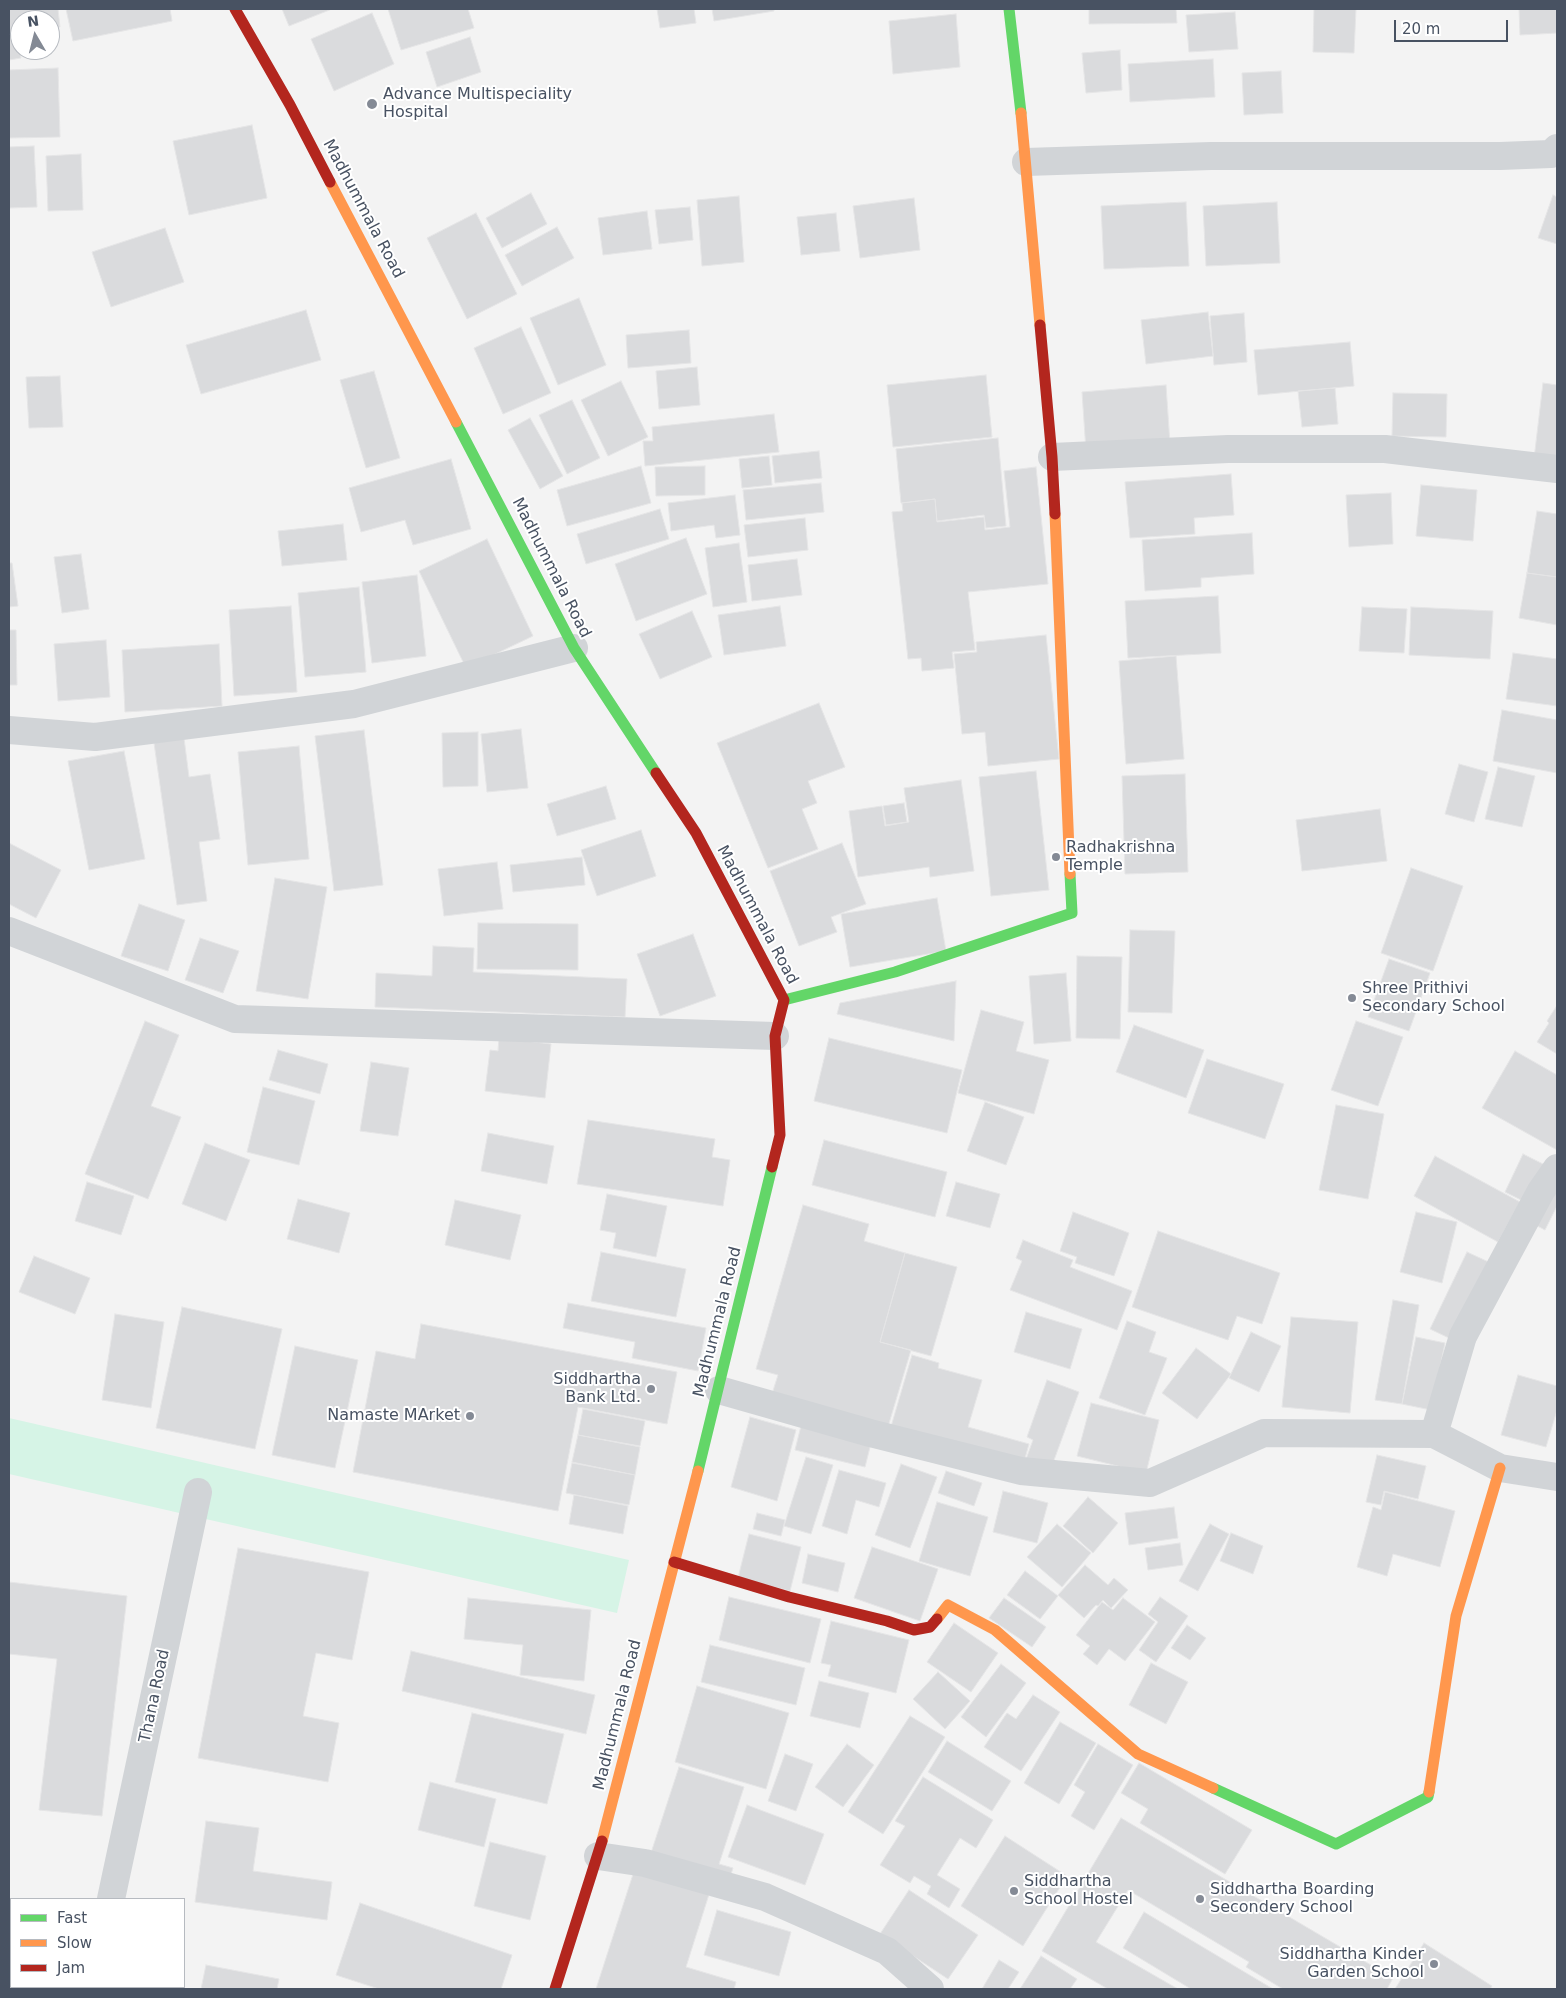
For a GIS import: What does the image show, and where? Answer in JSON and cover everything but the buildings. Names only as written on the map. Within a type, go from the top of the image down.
[{"type":"street","name":"Madhummala Road","points":[[235,9],[290,105],[574,648],[696,833],[784,1000],[775,1036],[780,1135],[719,1390],[598,1856],[555,1989]]},
{"type":"street","points":[[784,1000],[895,972],[1072,913],[1052,457],[1026,162],[1009,9]]},
{"type":"street","points":[[1026,162],[1211,156],[1500,156],[1551,154],[1557,148]]},
{"type":"street","points":[[1052,457],[1228,448],[1385,449],[1557,469]]},
{"type":"street","points":[[9,730],[95,737],[354,704],[574,648]]},
{"type":"street","points":[[9,931],[235,1019],[775,1036]]},
{"type":"street","points":[[1434,1434],[1463,1336],[1541,1191],[1557,1168]]},
{"type":"street","points":[[719,1390],[870,1433],[1021,1471],[1150,1483],[1264,1433],[1434,1434],[1500,1468],[1557,1477]]},
{"type":"street","points":[[674,1562],[788,1597],[914,1630],[930,1627],[948,1605],[995,1630],[1138,1754],[1336,1844],[1428,1797],[1456,1616],[1500,1468]]},
{"type":"street","name":"Thana Road","points":[[111,1898],[198,1492]]},
{"type":"street","points":[[598,1856],[645,1863],[765,1897],[887,1951],[930,1989]]},
{"type":"green space","points":[[9,1418],[629,1560],[617,1613],[9,1474]]},
{"type":"traffic: fast","points":[[1009,9],[1021,113]]},
{"type":"traffic: fast","points":[[456,422],[574,648],[656,773]]},
{"type":"traffic: fast","points":[[784,1000],[895,972],[1072,913],[1070,874]]},
{"type":"traffic: fast","points":[[698,1471],[772,1167]]},
{"type":"traffic: fast","points":[[1213,1788],[1336,1844],[1428,1797],[1429,1792]]},
{"type":"traffic: slow","points":[[1021,113],[1040,325]]},
{"type":"traffic: slow","points":[[330,182],[456,422]]},
{"type":"traffic: slow","points":[[1055,514],[1070,874]]},
{"type":"traffic: slow","points":[[1429,1792],[1456,1616],[1500,1468]]},
{"type":"traffic: slow","points":[[602,1841],[698,1471]]},
{"type":"traffic: slow","points":[[937,1619],[948,1605],[995,1630],[1138,1754],[1213,1788]]},
{"type":"traffic: jam","points":[[235,9],[290,105],[330,182]]},
{"type":"traffic: jam","points":[[1040,325],[1052,457],[1055,514]]},
{"type":"traffic: jam","points":[[656,773],[696,833],[784,1000],[775,1036],[780,1135],[772,1167]]},
{"type":"traffic: jam","points":[[674,1562],[789,1597],[887,1621],[914,1630],[930,1627],[937,1619]]},
{"type":"traffic: jam","points":[[555,1989],[602,1841]]},
{"type":"place","name":"Advance Multispeciality Hospital","points":[[372,104]]},
{"type":"place","name":"Radhakrishna Temple","points":[[1056,857]]},
{"type":"place","name":"Shree Prithivi Secondary School","points":[[1352,998]]},
{"type":"place","name":"Siddhartha Bank Ltd.","points":[[651,1389]]},
{"type":"place","name":"Namaste MArket","points":[[470,1416]]},
{"type":"place","name":"Siddhartha School Hostel","points":[[1014,1891]]},
{"type":"place","name":"Siddhartha Boarding Secondery School","points":[[1200,1899]]},
{"type":"place","name":"Siddhartha Kinder Garden School","points":[[1434,1964]]}]
